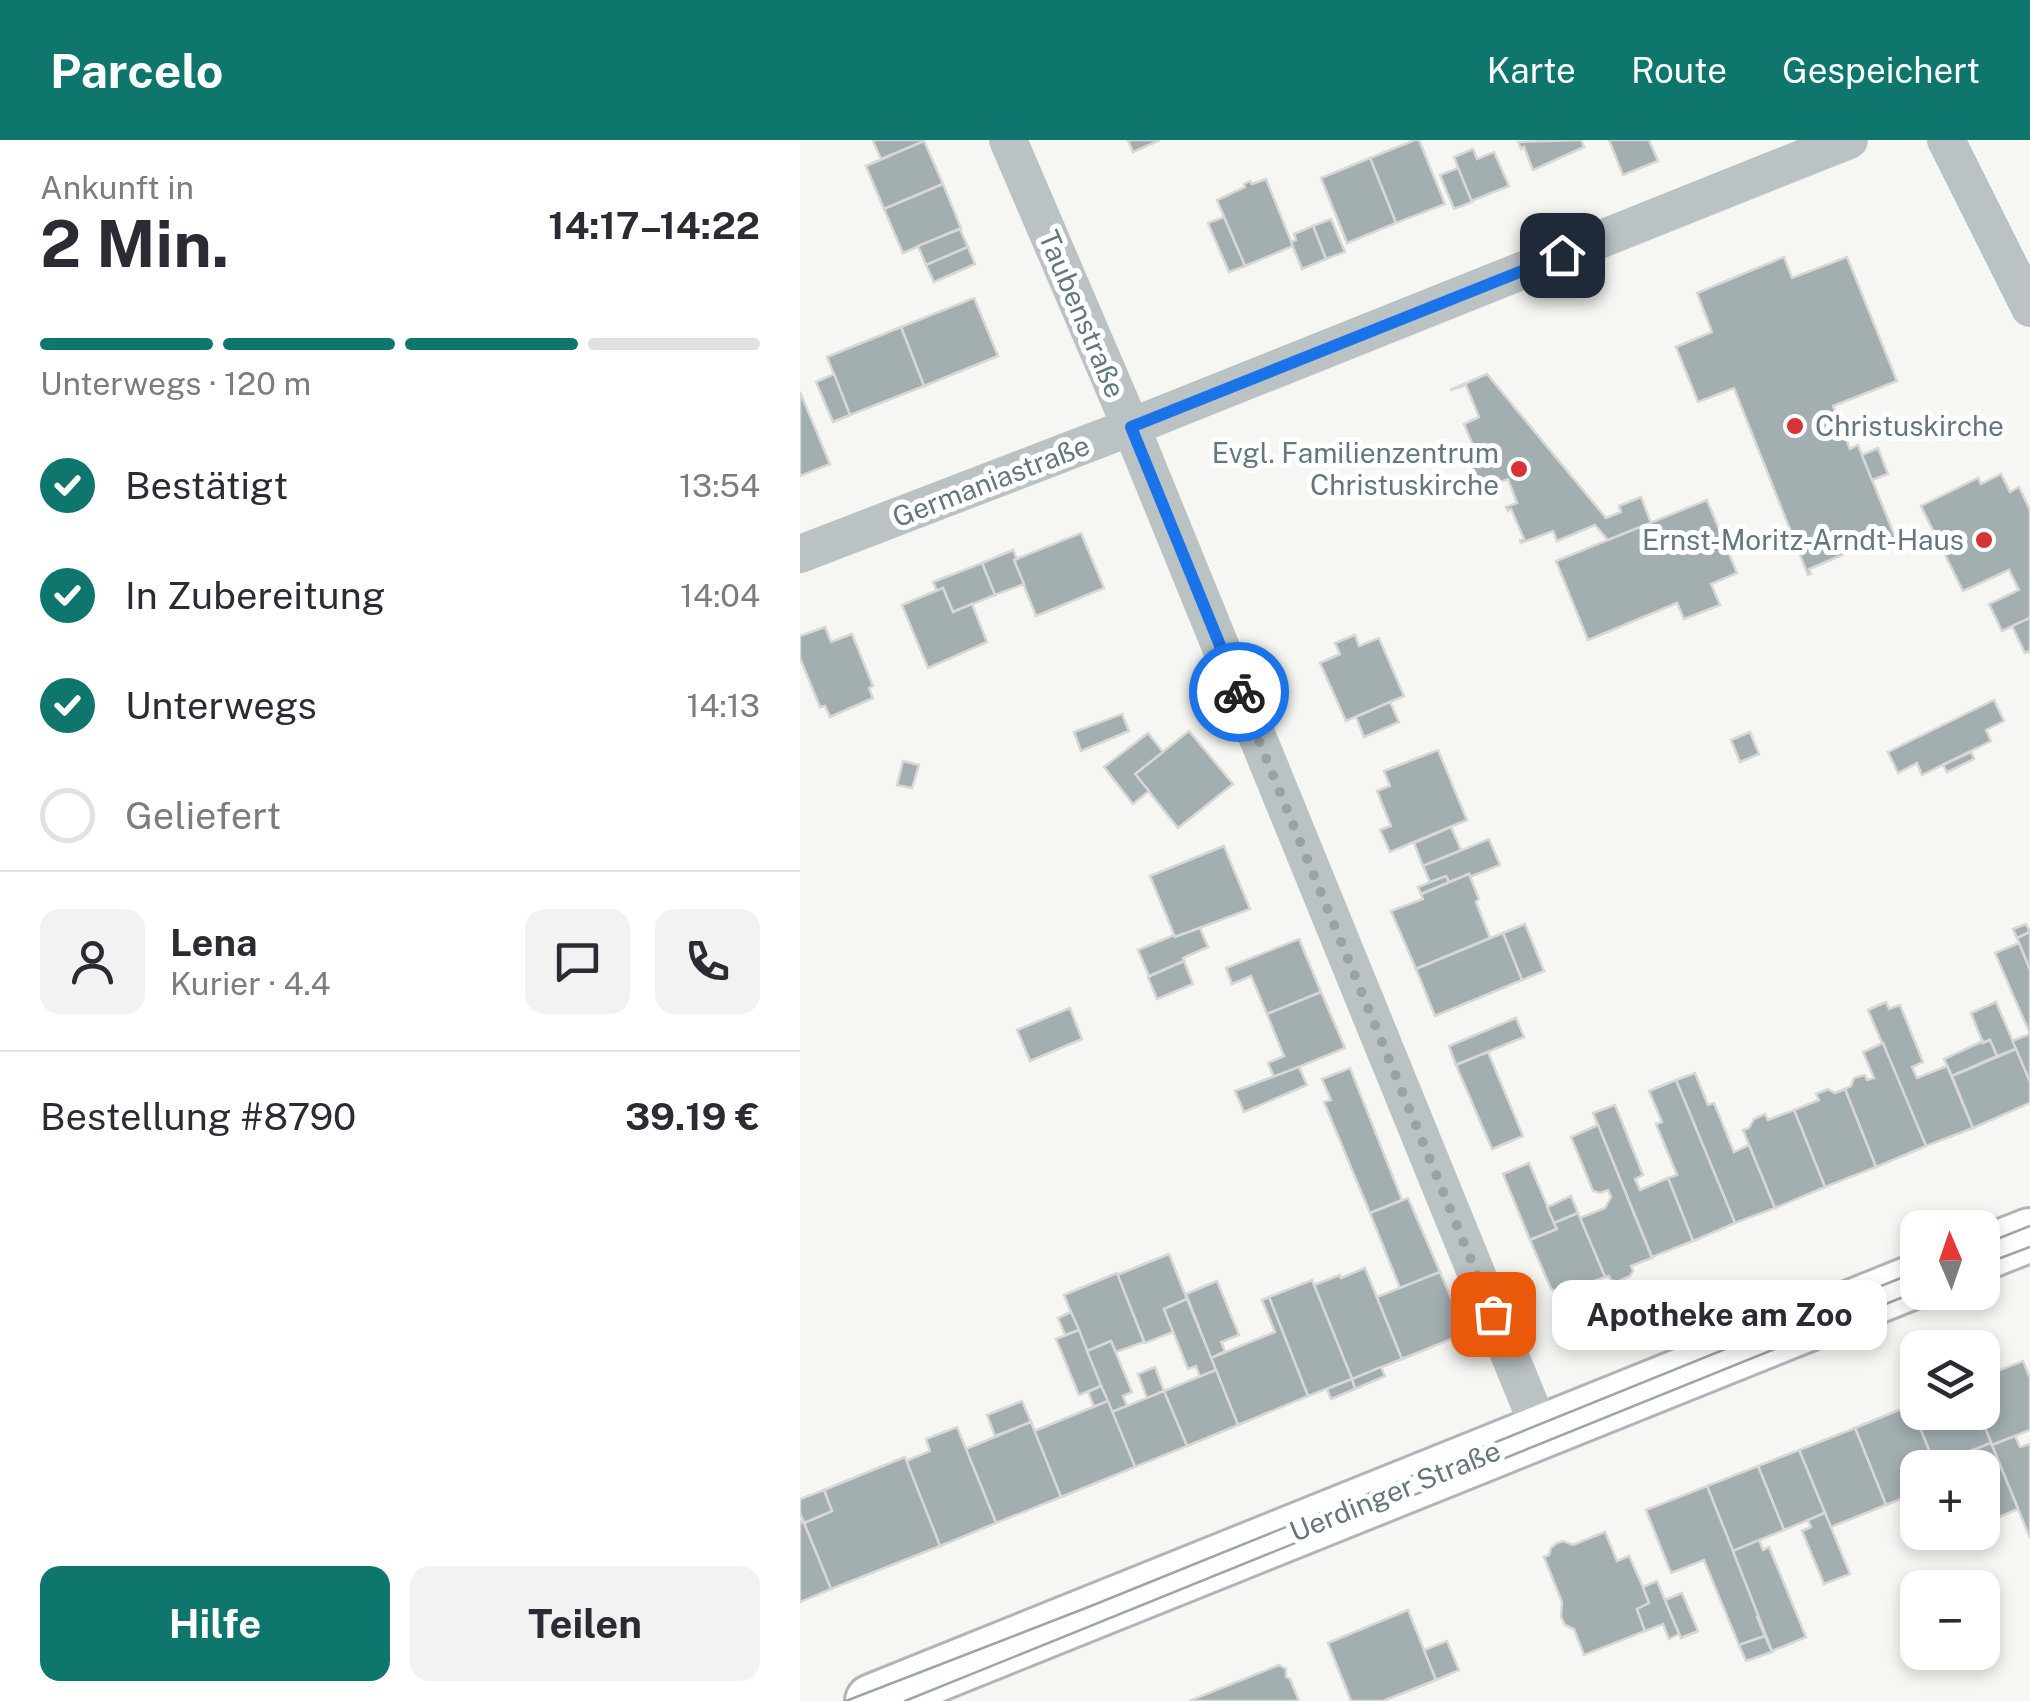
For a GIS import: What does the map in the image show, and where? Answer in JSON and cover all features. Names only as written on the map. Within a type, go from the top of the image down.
[{"type":"main road","points":[[2000,1247],[2030,1235]]},
{"type":"main road","name":"Uerdinger Straße","points":[[872,1701],[1900,1287]]},
{"type":"street","name":"Taubenstraße","points":[[1008,140],[1131,427],[1541,1432]]},
{"type":"street","name":"Germaniastraße","points":[[800,554],[1131,427],[1850,140]]},
{"type":"street","points":[[1946,140],[2030,308]]},
{"type":"building","points":[[1128,140],[1160,140],[1133,152]]},
{"type":"building","points":[[1419,140],[1445,204],[1396,223],[1370,158]]},
{"type":"building","points":[[1581,140],[1584,147],[1533,170],[1518,142]]},
{"type":"building","points":[[1609,140],[1649,140],[1658,161],[1623,175]]},
{"type":"building","points":[[873,141],[923,142],[881,159]]},
{"type":"building","points":[[924,141],[943,184],[884,209],[866,166]]},
{"type":"building","points":[[1473,149],[1477,159],[1494,152],[1509,186],[1471,201],[1454,157]]},
{"type":"building","points":[[1370,158],[1396,223],[1347,243],[1321,178]]},
{"type":"building","points":[[1458,168],[1472,202],[1454,209],[1440,175]]},
{"type":"building","points":[[1266,179],[1293,246],[1245,266],[1217,200],[1250,181],[1252,184]]},
{"type":"building","points":[[943,184],[961,228],[903,253],[884,209]]},
{"type":"building","points":[[1224,217],[1245,266],[1229,272],[1208,223]]},
{"type":"building","points":[[1331,219],[1345,252],[1326,259],[1313,226]]},
{"type":"building","points":[[1313,226],[1326,259],[1302,269],[1291,242],[1296,240],[1294,234]]},
{"type":"building","points":[[960,229],[968,247],[926,265],[918,246]]},
{"type":"building","points":[[968,247],[975,264],[934,282],[926,265]]},
{"type":"building","name":"Christuskirche","points":[[1784,257],[1792,278],[1847,257],[1897,381],[1833,406],[1850,449],[1858,445],[1896,539],[1892,540],[1890,535],[1809,569],[1808,575],[1734,388],[1698,402],[1676,347],[1712,332],[1697,293]]},
{"type":"building","points":[[974,298],[998,356],[924,386],[901,327]]},
{"type":"building","points":[[901,327],[924,386],[850,415],[827,357]]},
{"type":"building","points":[[834,374],[850,415],[833,422],[816,382]]},
{"type":"building","name":"Evgl. Familienzentrum Christuskirche","points":[[1487,374],[1606,518],[1621,512],[1619,506],[1641,497],[1651,523],[1608,540],[1595,525],[1557,541],[1553,531],[1521,543],[1524,539],[1511,509],[1506,507],[1517,503],[1508,479],[1477,491],[1480,486],[1468,456],[1462,456],[1475,450],[1464,424],[1479,417],[1466,385],[1450,390]]},
{"type":"building","points":[[800,392],[830,464],[800,476]]},
{"type":"building","points":[[1878,448],[1888,474],[1872,480],[1862,455]]},
{"type":"building","name":"Ernst-Moritz-Arndt-Haus","points":[[2001,474],[2010,492],[2019,487],[2030,510],[2030,618],[2002,631],[1989,604],[2019,590],[2009,570],[1963,591],[1921,506],[1978,478],[1981,484]]},
{"type":"building","points":[[1707,500],[1737,573],[1711,584],[1720,605],[1684,619],[1677,603],[1588,640],[1556,561]]},
{"type":"building","points":[[1081,533],[1104,588],[1036,616],[1014,560]]},
{"type":"building","points":[[1013,550],[1024,584],[995,595],[982,563]]},
{"type":"building","points":[[982,563],[995,595],[953,612],[943,588],[937,591],[933,582]]},
{"type":"building","points":[[943,588],[953,612],[972,604],[987,642],[928,668],[902,605]]},
{"type":"building","points":[[2030,618],[2030,653],[2025,653],[2012,626]]},
{"type":"building","points":[[825,627],[831,642],[852,634],[873,686],[869,688],[873,698],[830,717],[825,706],[820,707],[800,658],[800,636]]},
{"type":"building","points":[[1355,635],[1359,646],[1379,638],[1404,696],[1346,721],[1320,663],[1340,654],[1335,643]]},
{"type":"building","points":[[1994,700],[2004,721],[1986,730],[1991,741],[1922,775],[1917,763],[1898,773],[1888,752]]},
{"type":"building","points":[[1390,702],[1399,722],[1364,737],[1356,717]]},
{"type":"building","points":[[1122,714],[1129,731],[1081,751],[1074,732]]},
{"type":"building","points":[[1189,731],[1233,784],[1178,828],[1135,774]]},
{"type":"building","points":[[1750,732],[1759,754],[1740,762],[1731,740]]},
{"type":"building","points":[[1148,733],[1163,752],[1135,774],[1149,791],[1133,804],[1104,767]]},
{"type":"building","points":[[1438,750],[1467,820],[1390,852],[1380,830],[1391,826],[1377,791],[1390,786],[1384,771]]},
{"type":"building","points":[[1971,752],[1974,759],[1947,772],[1943,765]]},
{"type":"building","points":[[903,761],[919,765],[912,788],[897,785]]},
{"type":"building","points":[[1451,827],[1461,850],[1423,866],[1414,843]]},
{"type":"building","points":[[1489,839],[1500,865],[1470,877],[1469,874],[1449,882],[1446,876],[1430,882],[1423,866]]},
{"type":"building","points":[[1224,846],[1250,909],[1175,937],[1150,876]]},
{"type":"building","points":[[1469,874],[1490,938],[1416,969],[1391,911]]},
{"type":"building","points":[[1446,876],[1449,882],[1421,894],[1418,887]]},
{"type":"building","points":[[1525,924],[1544,971],[1522,980],[1503,933]]},
{"type":"building","points":[[2026,924],[2030,932],[2017,938],[2013,929]]},
{"type":"building","points":[[1200,928],[1208,947],[1149,976],[1138,950]]},
{"type":"building","points":[[2030,932],[2030,970],[2017,938]]},
{"type":"building","points":[[1503,933],[1522,980],[1435,1016],[1416,969]]},
{"type":"building","points":[[1299,939],[1321,992],[1267,1014],[1251,976],[1232,984],[1226,968]]},
{"type":"building","points":[[2019,943],[2030,970],[2030,1034],[1995,953]]},
{"type":"building","points":[[1184,961],[1193,984],[1157,999],[1148,977]]},
{"type":"building","points":[[1321,992],[1345,1048],[1274,1077],[1268,1063],[1284,1056],[1267,1014]]},
{"type":"building","points":[[1886,1002],[1889,1009],[1900,1005],[1923,1062],[1912,1067],[1917,1078],[1947,1066],[1973,1128],[1926,1146],[1868,1010]]},
{"type":"building","points":[[1996,1002],[2016,1049],[1997,1056],[1990,1040],[1983,1043],[1971,1013]]},
{"type":"building","points":[[1070,1008],[1082,1039],[1030,1061],[1017,1030]]},
{"type":"building","points":[[1516,1018],[1524,1037],[1456,1065],[1449,1046]]},
{"type":"building","points":[[2030,1034],[2030,1082],[2012,1041]]},
{"type":"building","points":[[1990,1040],[1997,1056],[1952,1076],[1944,1059]]},
{"type":"building","points":[[1883,1043],[1926,1146],[1876,1167],[1845,1089],[1854,1078],[1874,1078],[1863,1052]]},
{"type":"building","points":[[2016,1049],[2030,1082],[2030,1103],[1973,1128],[1952,1076]]},
{"type":"building","points":[[1488,1052],[1523,1136],[1492,1149],[1456,1065]]},
{"type":"building","points":[[1299,1067],[1307,1085],[1244,1112],[1235,1091]]},
{"type":"building","points":[[1350,1068],[1402,1200],[1370,1213],[1324,1102],[1331,1100],[1322,1079]]},
{"type":"building","points":[[1695,1073],[1708,1105],[1714,1103],[1734,1152],[1749,1145],[1775,1208],[1735,1223],[1676,1080]]},
{"type":"building","points":[[1676,1080],[1735,1223],[1693,1241],[1668,1178],[1677,1175],[1656,1124],[1662,1122],[1649,1091]]},
{"type":"building","points":[[1828,1089],[1835,1093],[1845,1089],[1876,1167],[1825,1187],[1794,1110],[1819,1100],[1816,1094]]},
{"type":"building","points":[[1615,1105],[1643,1175],[1635,1179],[1640,1190],[1668,1178],[1693,1241],[1652,1257],[1593,1113]]},
{"type":"building","points":[[1794,1110],[1825,1187],[1775,1208],[1743,1130],[1765,1114],[1768,1120]]},
{"type":"building","points":[[1598,1125],[1652,1258],[1631,1266],[1630,1276],[1617,1282],[1605,1277],[1580,1218],[1605,1208],[1611,1197],[1608,1190],[1593,1191],[1571,1137]]},
{"type":"building","points":[[1529,1163],[1557,1229],[1530,1240],[1503,1174]]},
{"type":"building","points":[[1571,1196],[1578,1213],[1554,1223],[1547,1207]]},
{"type":"building","points":[[1408,1198],[1440,1272],[1400,1288],[1370,1213]]},
{"type":"building","points":[[1578,1213],[1605,1277],[1562,1294],[1551,1289],[1530,1240],[1557,1229],[1554,1223]]},
{"type":"building","points":[[1169,1254],[1187,1299],[1164,1309],[1173,1332],[1145,1343],[1117,1275]]},
{"type":"building","points":[[1365,1268],[1402,1359],[1352,1379],[1314,1285]]},
{"type":"building","points":[[1440,1272],[1466,1333],[1402,1359],[1377,1297]]},
{"type":"building","points":[[1117,1273],[1144,1342],[1116,1352],[1111,1341],[1087,1351],[1064,1295]]},
{"type":"building","points":[[1312,1280],[1352,1379],[1308,1396],[1269,1297]]},
{"type":"building","points":[[1217,1281],[1239,1335],[1221,1342],[1225,1351],[1211,1358],[1186,1294]]},
{"type":"building","points":[[1269,1297],[1308,1396],[1238,1425],[1211,1358],[1275,1332],[1262,1300]]},
{"type":"building","points":[[1187,1299],[1216,1370],[1200,1377],[1196,1366],[1188,1369],[1164,1309]]},
{"type":"building","points":[[1071,1312],[1079,1330],[1065,1335],[1058,1318]]},
{"type":"building","points":[[1079,1330],[1101,1386],[1079,1395],[1056,1339]]},
{"type":"building","points":[[1111,1341],[1132,1392],[1123,1396],[1127,1406],[1112,1412],[1087,1351]]},
{"type":"building","points":[[2023,1361],[2030,1378],[2030,1430],[1992,1445],[1986,1430],[2000,1430],[2000,1370]]},
{"type":"building","points":[[1155,1367],[1164,1391],[1147,1398],[1138,1374]]},
{"type":"building","points":[[1381,1367],[1385,1376],[1355,1389],[1352,1379]]},
{"type":"building","points":[[1216,1370],[1238,1425],[1187,1446],[1164,1391]]},
{"type":"building","points":[[1352,1379],[1355,1389],[1331,1399],[1327,1389]]},
{"type":"building","points":[[1101,1386],[1108,1401],[1094,1407],[1088,1392]]},
{"type":"building","points":[[1164,1391],[1187,1446],[1135,1467],[1112,1412]]},
{"type":"building","points":[[1022,1401],[1031,1422],[995,1436],[987,1415]]},
{"type":"building","points":[[1108,1401],[1135,1467],[1061,1497],[1034,1431]]},
{"type":"building","points":[[1900,1410],[1900,1430],[1921,1430],[1929,1450],[1900,1450],[1900,1499],[1886,1505],[1855,1428]]},
{"type":"building","points":[[1031,1422],[1061,1497],[996,1523],[966,1449]]},
{"type":"building","points":[[957,1427],[996,1523],[940,1546],[906,1461],[930,1451],[926,1439]]},
{"type":"building","points":[[1855,1428],[1886,1505],[1831,1527],[1799,1450]]},
{"type":"building","points":[[1921,1430],[1986,1430],[1991,1443],[1973,1450],[1929,1450]]},
{"type":"building","points":[[2015,1436],[2020,1447],[2030,1444],[2030,1538],[2000,1465],[2000,1450],[1994,1450],[1992,1445]]},
{"type":"building","points":[[1991,1443],[1994,1450],[1973,1450]]},
{"type":"building","points":[[1799,1450],[1825,1513],[1784,1530],[1758,1466]]},
{"type":"building","points":[[905,1457],[940,1546],[831,1589],[804,1523],[832,1511],[824,1490]]},
{"type":"building","points":[[2000,1465],[2018,1509],[2000,1517]]},
{"type":"building","points":[[1758,1466],[1784,1530],[1733,1551],[1707,1486]]},
{"type":"building","points":[[1707,1486],[1765,1636],[1739,1645],[1704,1560],[1671,1573],[1646,1510]]},
{"type":"building","points":[[824,1490],[832,1511],[804,1523],[800,1499]]},
{"type":"building","points":[[1825,1513],[1850,1574],[1824,1584],[1802,1531],[1811,1527],[1808,1520]]},
{"type":"building","points":[[800,1521],[831,1589],[800,1602]]},
{"type":"building","points":[[1605,1532],[1617,1561],[1629,1556],[1643,1587],[1649,1603],[1637,1609],[1645,1631],[1584,1655],[1574,1629],[1565,1625],[1561,1617],[1562,1602],[1544,1557],[1557,1543],[1573,1545]]},
{"type":"building","points":[[1759,1540],[1763,1550],[1769,1547],[1806,1637],[1772,1651],[1733,1551]]},
{"type":"building","points":[[1657,1581],[1679,1634],[1669,1639],[1663,1624],[1645,1631],[1637,1609],[1649,1603],[1643,1587]]},
{"type":"building","points":[[1682,1593],[1698,1631],[1681,1638],[1665,1600]]},
{"type":"building","points":[[1408,1610],[1436,1680],[1383,1701],[1351,1701],[1328,1643]]},
{"type":"building","points":[[1765,1636],[1772,1652],[1746,1661],[1739,1645]]},
{"type":"building","points":[[1447,1641],[1459,1670],[1436,1680],[1424,1650]]},
{"type":"building","points":[[1279,1665],[1286,1669],[1286,1677],[1299,1701],[1189,1701]]},
{"type":"tram line","points":[[2000,1238],[2030,1226]]},
{"type":"tram line","points":[[2000,1258],[2030,1247]]},
{"type":"tram line","points":[[846,1701],[1091,1606],[1900,1278]]},
{"type":"tram line","points":[[905,1701],[1900,1298]]},
{"type":"way so far","points":[[1239,692],[1493,1314]]},
{"type":"place","name":"Christuskirche","points":[[1795,426]]},
{"type":"place","name":"Evgl. Familienzentrum Christuskirche","points":[[1519,469]]},
{"type":"place","name":"Ernst-Moritz-Arndt-Haus","points":[[1984,540]]},
{"type":"place","name":"Apotheke am Zoo","points":[[1493,1314]]},
{"type":"route","points":[[1239,692],[1131,427],[1562,255]]}]
